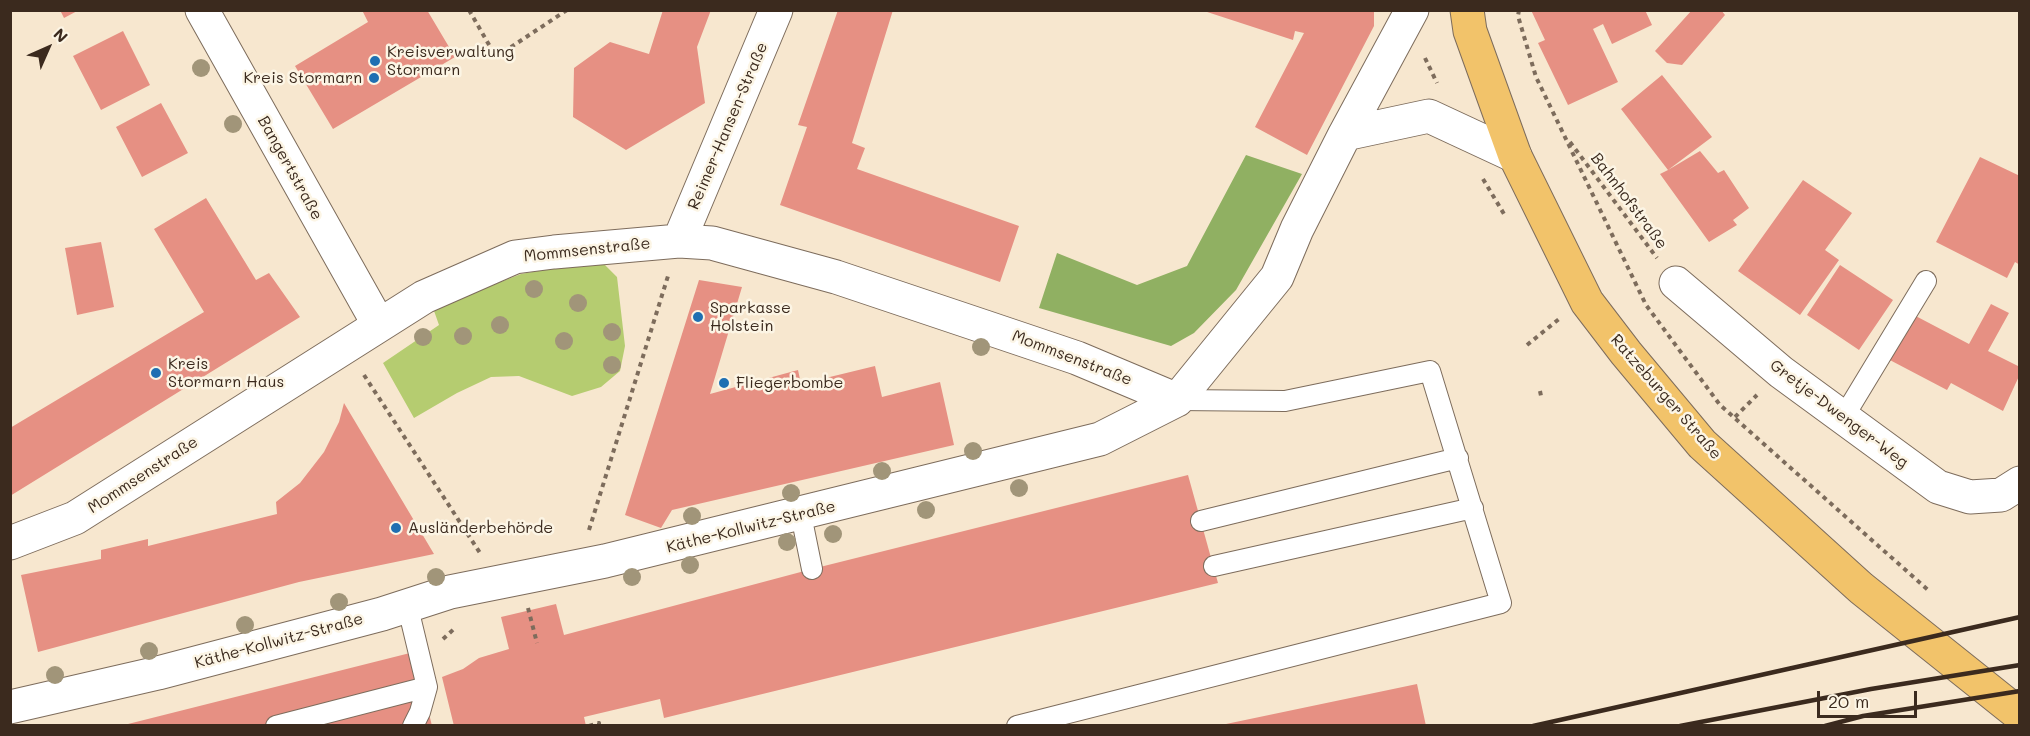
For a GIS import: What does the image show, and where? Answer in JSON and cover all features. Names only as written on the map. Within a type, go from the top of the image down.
[{"type":"main road","name":"Ratzeburger Straße","points":[[1467,10],[1470,31],[1515,156],[1587,302],[1702,444],[1861,588],[2019,715]]},
{"type":"street","name":"Bangertstraße","points":[[202,10],[379,324]]},
{"type":"street","name":"Reimer-Hansen-Straße","points":[[679,241],[776,10]]},
{"type":"street","name":"Käthe-Kollwitz-Straße","points":[[10,707],[158,673],[408,608],[450,592],[605,561],[801,515],[1100,439],[1177,400],[1277,277],[1297,229],[1345,134],[1412,10]]},
{"type":"street","points":[[1345,134],[1429,116],[1515,156]]},
{"type":"street","name":"Mommsenstraße","points":[[10,543],[75,518],[424,297],[515,257],[679,241],[712,243],[836,277],[1077,358],[1177,400]]},
{"type":"street","name":"Gretje-Dwenger-Weg","points":[[1676,283],[1781,372],[1938,487],[1970,497],[2001,495],[2019,483]]},
{"type":"lane","points":[[1843,418],[1926,281]]},
{"type":"lane","points":[[1017,726],[1501,603],[1430,370],[1285,401],[1177,400]]},
{"type":"lane","points":[[1201,521],[1458,458]]},
{"type":"lane","points":[[1214,566],[1473,508]]},
{"type":"lane","points":[[801,515],[812,569]]},
{"type":"lane","points":[[408,608],[427,687],[420,712],[413,726]]},
{"type":"lane","points":[[276,726],[427,687]]},
{"type":"path","points":[[469,10],[496,57],[567,10]]},
{"type":"path","name":"Bahnhofstraße","points":[[1564,134],[1676,283]]},
{"type":"path","points":[[578,565],[679,241]]},
{"type":"path","points":[[1527,345],[1560,318]]},
{"type":"path","points":[[379,398],[485,562],[518,578],[537,642]]},
{"type":"path","points":[[427,687],[429,665],[437,646],[457,626]]},
{"type":"path","points":[[589,726],[599,723],[599,726]]},
{"type":"green space","points":[[1246,155],[1302,174],[1236,290],[1194,333],[1171,346],[1039,308],[1057,253],[1137,285],[1187,266]]},
{"type":"green space","points":[[577,264],[604,264],[617,277],[625,346],[620,371],[601,387],[572,396],[519,376],[491,377],[457,393],[414,418],[383,363],[439,325],[433,308],[521,274]]},
{"type":"building","points":[[60,10],[79,10],[64,18]]},
{"type":"building","points":[[362,10],[427,10],[455,57],[333,129],[295,66],[368,22]]},
{"type":"building","points":[[663,10],[711,10],[697,47],[705,103],[626,150],[573,117],[574,68],[610,42],[649,54]]},
{"type":"building","points":[[838,10],[893,10],[852,143],[865,148],[857,169],[1019,226],[1000,282],[780,205],[807,127],[798,125]]},
{"type":"building","points":[[1201,10],[1374,10],[1374,26],[1307,155],[1255,127],[1304,33],[1295,31],[1293,40]]},
{"type":"building","points":[[1531,10],[1645,10],[1652,25],[1612,44],[1603,24],[1593,29],[1618,82],[1568,105],[1538,43],[1545,40]]},
{"type":"building","points":[[1692,10],[1721,10],[1725,15],[1682,65],[1667,63],[1655,51]]},
{"type":"building","points":[[123,31],[150,85],[101,110],[73,56]]},
{"type":"building","points":[[1662,75],[1712,137],[1668,170],[1621,109]]},
{"type":"building","points":[[161,103],[188,153],[142,177],[116,127]]},
{"type":"building","points":[[1700,151],[1718,173],[1724,170],[1749,208],[1733,220],[1737,225],[1709,242],[1660,174]]},
{"type":"building","points":[[1980,157],[2020,176],[2020,265],[2015,262],[2007,278],[1936,242]]},
{"type":"building","points":[[1803,180],[1852,213],[1825,250],[1839,260],[1800,315],[1738,271]]},
{"type":"building","name":"Kreis Stormarn Haus","points":[[206,198],[256,280],[269,273],[300,317],[10,496],[10,428],[204,312],[154,229]]},
{"type":"building","points":[[101,242],[114,307],[77,315],[65,248]]},
{"type":"building","points":[[1840,265],[1893,300],[1859,350],[1807,315]]},
{"type":"building","points":[[699,280],[742,287],[710,394],[798,370],[801,384],[875,366],[882,397],[940,382],[954,445],[672,510],[661,528],[625,515]]},
{"type":"building","points":[[1991,304],[2009,313],[1988,351],[2020,367],[2020,374],[2003,411],[1951,383],[1947,390],[1886,358],[1910,313],[1969,344]]},
{"type":"building","points":[[344,403],[434,554],[299,582],[38,652],[21,575],[101,559],[101,550],[148,539],[148,546],[277,514],[276,502],[300,483],[324,452],[339,422]]},
{"type":"building","points":[[1188,475],[1218,583],[664,718],[660,699],[584,717],[586,726],[454,726],[442,677],[463,669],[479,658],[509,649],[501,617],[556,604],[564,635],[812,569]]},
{"type":"building","points":[[414,652],[432,726],[124,726],[124,725]]},
{"type":"building","points":[[1417,684],[1426,726],[1227,726],[1226,724]]},
{"type":"railway","points":[[1533,726],[2020,617]]},
{"type":"railway","points":[[1680,726],[1871,689],[2020,665]]},
{"type":"railway","points":[[1825,726],[1863,716],[2020,691]]},
{"type":"place","name":"Kreisverwaltung Stormarn","points":[[375,61]]},
{"type":"place","name":"Kreis Stormarn","points":[[374,78]]},
{"type":"place","name":"Sparkasse Holstein","points":[[698,317]]},
{"type":"place","name":"Kreis Stormarn Haus","points":[[156,373]]},
{"type":"place","name":"Fliegerbombe","points":[[724,383]]},
{"type":"place","name":"Ausländerbehörde","points":[[396,528]]}]
